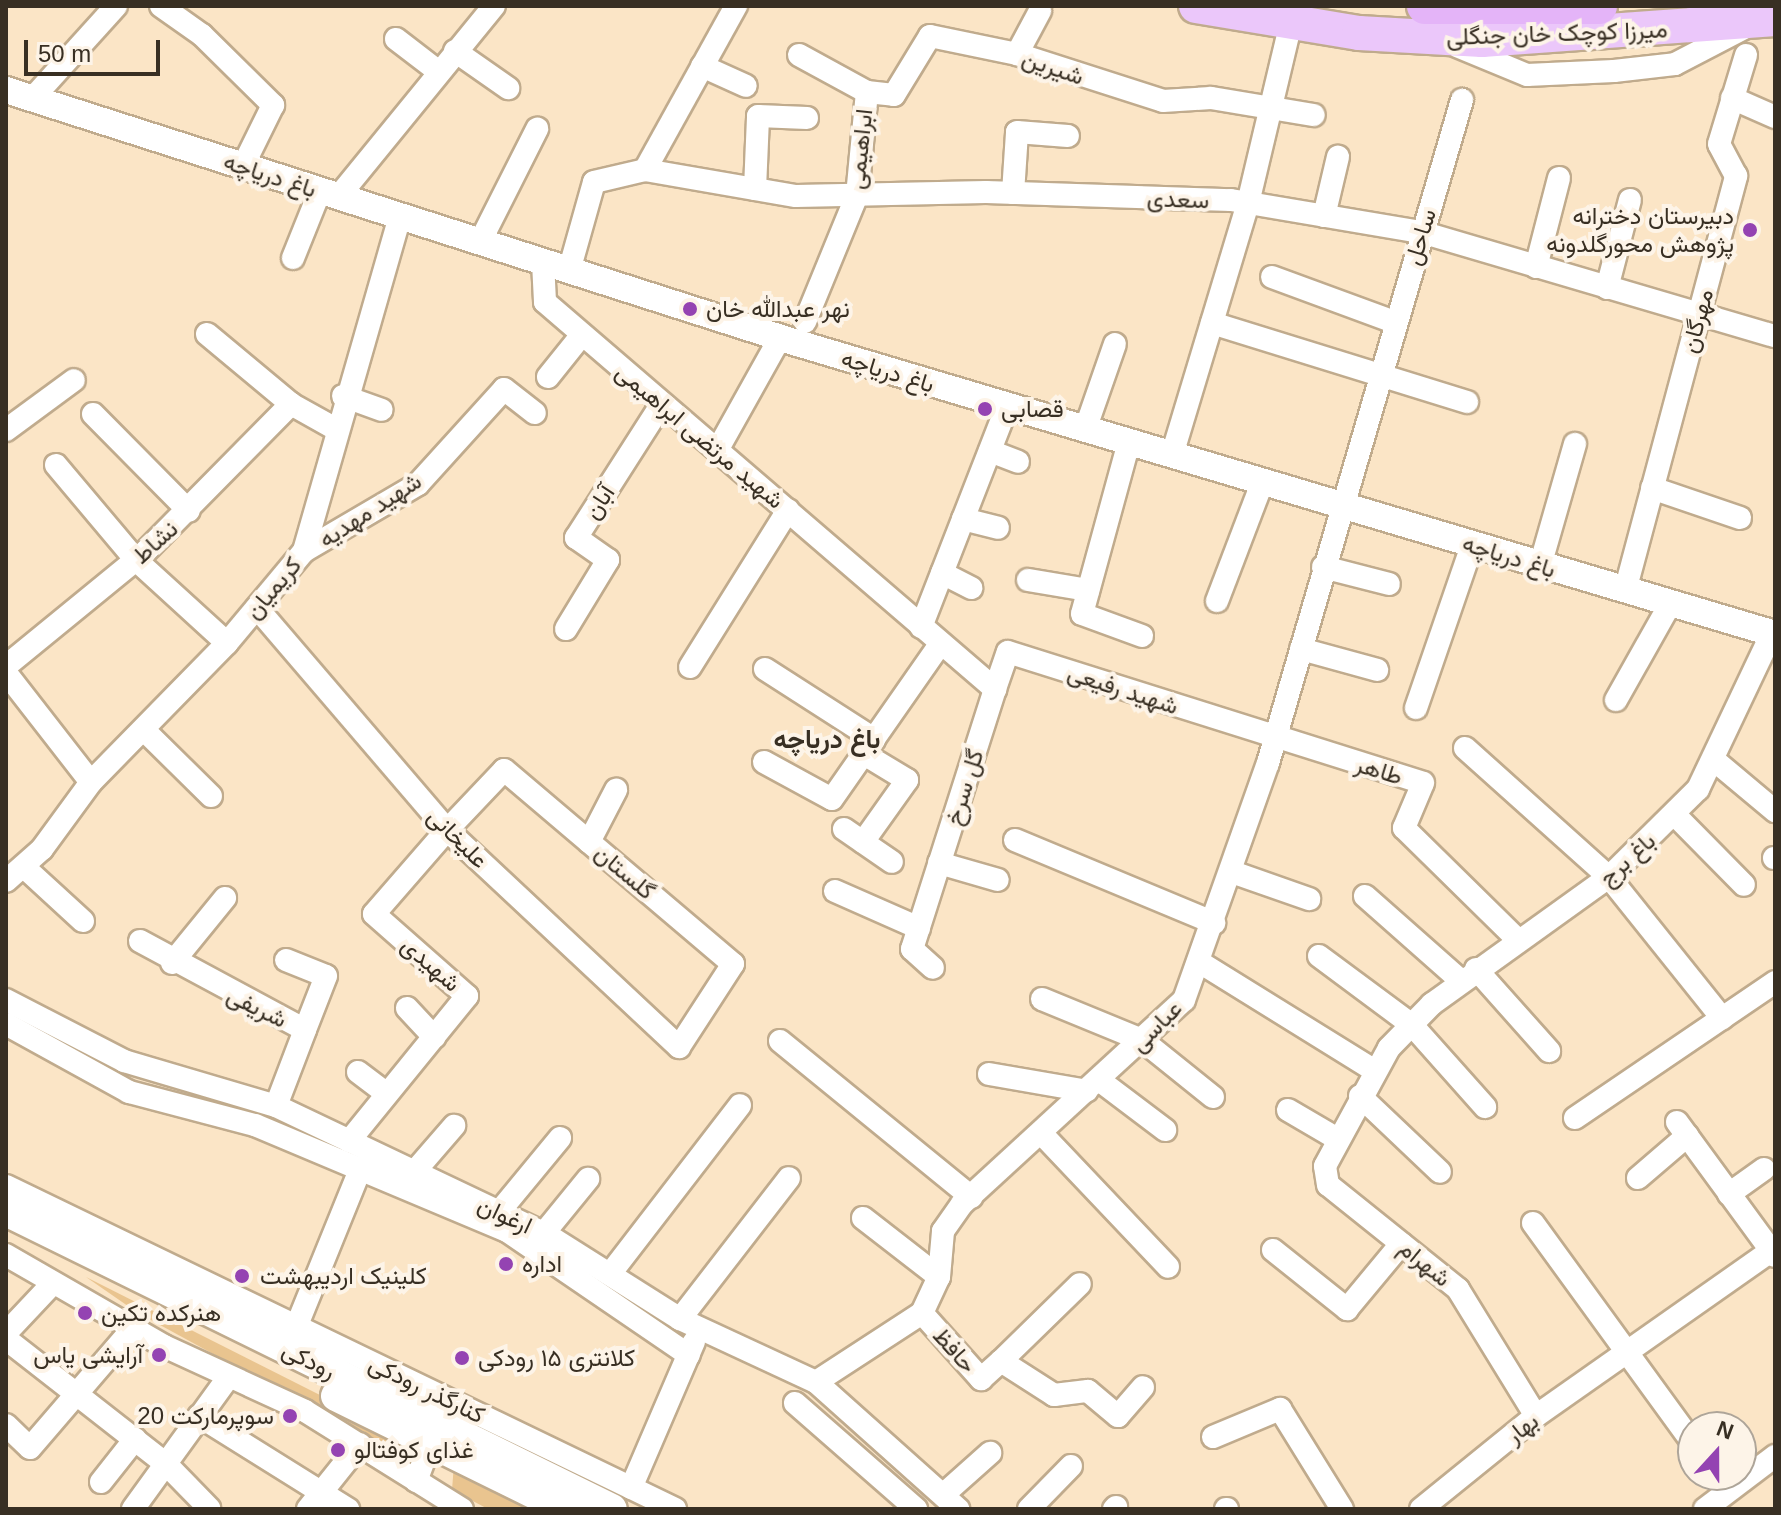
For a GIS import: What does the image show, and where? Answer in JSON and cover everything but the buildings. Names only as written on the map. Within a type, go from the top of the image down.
[{"type":"highway","points":[[1431,22],[1599,6]]},
{"type":"main road","name":"میرزا کوچک خان جنگلی","points":[[1196,6],[1291,22],[1431,22],[1758,33]]},
{"type":"main road","name":"رودکی","points":[[6,1211],[329,1355],[615,1503]]},
{"type":"main road","name":"رودکی","points":[[6,1228],[430,1444],[566,1509]]},
{"type":"street","points":[[32,99],[116,6]]},
{"type":"street","points":[[161,6],[273,105],[243,166]]},
{"type":"street","points":[[293,258],[329,193],[439,72],[494,6]]},
{"type":"street","points":[[569,271],[594,182],[645,170],[736,6]]},
{"type":"street","points":[[1017,54],[1040,11]]},
{"type":"street","points":[[1172,455],[1248,203],[1291,22]]},
{"type":"street","name":"مهرگان","points":[[1625,591],[1736,176],[1719,144],[1732,98],[1758,33]]},
{"type":"street","name":"شیرین","points":[[867,92],[894,95],[930,36],[1017,54],[1163,101],[1270,106],[1314,115]]},
{"type":"street","points":[[396,39],[439,72]]},
{"type":"street","points":[[455,51],[508,88]]},
{"type":"street","name":"ابراهیمی","points":[[799,55],[867,92],[857,195],[805,322]]},
{"type":"street","points":[[702,66],[746,86]]},
{"type":"street","name":"باغ دریاچه","points":[[6,90],[780,338],[1774,634]]},
{"type":"street","points":[[1732,98],[1775,117]]},
{"type":"street","name":"ساحل","points":[[1341,506],[1462,100]]},
{"type":"street","points":[[755,189],[758,116],[807,118]]},
{"type":"street","points":[[480,242],[537,129]]},
{"type":"street","points":[[1013,193],[1017,132],[1068,136]]},
{"type":"street","points":[[1324,216],[1338,157]]},
{"type":"street","name":"سعدی","points":[[645,170],[755,189],[857,195],[1013,193],[1248,203],[1421,232],[1775,336]]},
{"type":"street","points":[[1536,267],[1559,178]]},
{"type":"street","points":[[1607,288],[1630,200]]},
{"type":"street","name":"کریمیان","points":[[15,874],[91,782],[227,643],[304,551],[343,396],[400,216]]},
{"type":"street","name":"شهید مرتضی ابراهیمی","points":[[543,262],[545,302],[661,405],[719,447],[840,563],[921,627]]},
{"type":"street","points":[[1272,277],[1394,322]]},
{"type":"street","points":[[1212,323],[1467,402]]},
{"type":"street","points":[[207,334],[291,404],[334,428]]},
{"type":"street","points":[[548,377],[581,336]]},
{"type":"street","points":[[719,447],[780,338]]},
{"type":"street","points":[[1085,430],[1115,344]]},
{"type":"street","points":[[6,430],[74,380]]},
{"type":"street","name":"شهید مهدیه","points":[[304,551],[418,484],[504,389],[535,413]]},
{"type":"street","points":[[343,396],[382,410]]},
{"type":"street","name":"نشاط","points":[[6,666],[136,560],[189,511],[291,404]]},
{"type":"street","name":"آبان","points":[[566,629],[608,560],[576,538],[661,405]]},
{"type":"street","points":[[995,689],[921,627],[1007,406]]},
{"type":"street","points":[[93,414],[189,511]]},
{"type":"street","points":[[1129,442],[1082,614],[1142,636]]},
{"type":"street","points":[[1540,566],[1575,444]]},
{"type":"street","points":[[990,451],[1018,462]]},
{"type":"street","points":[[56,465],[136,560],[227,643]]},
{"type":"street","points":[[1217,601],[1262,483]]},
{"type":"street","points":[[1652,488],[1740,518]]},
{"type":"street","name":"عباسی","points":[[922,1313],[939,1277],[943,1231],[971,1197],[1184,1000],[1201,963],[1275,739],[1341,506]]},
{"type":"street","points":[[690,667],[788,510]]},
{"type":"street","points":[[963,519],[998,528]]},
{"type":"street","points":[[1416,708],[1472,545]]},
{"type":"street","points":[[1323,567],[1389,584]]},
{"type":"street","points":[[942,573],[971,588]]},
{"type":"street","points":[[1028,580],[1088,590]]},
{"type":"street","points":[[1616,700],[1670,604]]},
{"type":"street","name":"علیخانی","points":[[257,608],[447,830],[679,1047]]},
{"type":"street","name":"باغ برج","points":[[1325,1166],[1334,1137],[1375,1071],[1412,1025],[1469,975],[1609,877],[1675,815],[1714,760],[1774,634]]},
{"type":"street","points":[[764,762],[832,799],[941,643]]},
{"type":"street","points":[[1301,649],[1377,670]]},
{"type":"street","name":"شهید رفیعی","points":[[995,689],[1008,652],[1275,739]]},
{"type":"street","points":[[765,669],[869,747],[907,780],[863,842]]},
{"type":"street","points":[[6,673],[91,782]]},
{"type":"street","name":"گل سرخ","points":[[933,968],[912,949],[995,689]]},
{"type":"street","points":[[144,730],[211,796]]},
{"type":"street","name":"طاهر","points":[[1275,739],[1423,783],[1404,828],[1517,939]]},
{"type":"street","points":[[1465,748],[1609,877],[1722,1018]]},
{"type":"street","points":[[1714,760],[1775,811]]},
{"type":"street","name":"گلستان","points":[[447,830],[504,770],[733,964],[679,1047]]},
{"type":"street","points":[[589,842],[616,790]]},
{"type":"street","points":[[1675,815],[1744,885]]},
{"type":"street","points":[[844,829],[892,862]]},
{"type":"street","name":"شهیدی","points":[[349,1141],[467,996],[374,914],[447,830]]},
{"type":"street","points":[[1015,840],[1214,923]]},
{"type":"street","points":[[939,863],[998,880]]},
{"type":"street","points":[[1232,872],[1309,899]]},
{"type":"street","points":[[15,874],[83,921]]},
{"type":"street","points":[[835,891],[919,928]]},
{"type":"street","points":[[1365,896],[1469,975],[1549,1051]]},
{"type":"street","points":[[172,963],[225,898]]},
{"type":"street","name":"شریفی","points":[[140,941],[172,963],[305,1030],[276,1106]]},
{"type":"street","points":[[1319,956],[1412,1025],[1485,1107]]},
{"type":"street","points":[[286,960],[326,976],[305,1030]]},
{"type":"street","points":[[1201,963],[1375,1071]]},
{"type":"street","points":[[1575,1118],[1775,982]]},
{"type":"street","points":[[1042,999],[1142,1040],[1213,1097]]},
{"type":"street","name":"ارغوان","points":[[6,1000],[155,1070],[276,1106],[544,1233],[690,1325],[816,1382],[951,1501]]},
{"type":"street","points":[[407,1008],[434,1037]]},
{"type":"street","name":"ارغوان","points":[[6,1024],[149,1097],[255,1125],[359,1172],[507,1231],[689,1355]]},
{"type":"street","points":[[780,1041],[971,1197]]},
{"type":"street","points":[[149,1097],[155,1070]]},
{"type":"street","points":[[358,1072],[387,1094]]},
{"type":"street","points":[[989,1074],[1093,1086],[1165,1130]]},
{"type":"street","points":[[1360,1096],[1440,1172]]},
{"type":"street","points":[[610,1274],[740,1105]]},
{"type":"street","points":[[1288,1110],[1334,1137]]},
{"type":"street","points":[[415,1171],[454,1126]]},
{"type":"street","points":[[1638,1178],[1682,1129],[1774,1252]]},
{"type":"street","points":[[1042,1134],[1168,1267]]},
{"type":"street","points":[[499,1212],[560,1138]]},
{"type":"street","name":"شهرام","points":[[1325,1166],[1328,1185],[1458,1289],[1536,1416]]},
{"type":"street","points":[[1729,1194],[1764,1169]]},
{"type":"street","points":[[297,1325],[359,1172]]},
{"type":"street","points":[[675,1509],[615,1503],[689,1355],[690,1325],[789,1178]]},
{"type":"street","points":[[544,1233],[588,1179]]},
{"type":"street","points":[[6,1186],[297,1325],[329,1355]]},
{"type":"street","points":[[863,1218],[939,1277]]},
{"type":"street","points":[[1533,1223],[1677,1421]]},
{"type":"street","points":[[1273,1250],[1347,1309],[1401,1244]]},
{"type":"street","name":"بهار","points":[[1428,1506],[1536,1416],[1774,1252]]},
{"type":"street","points":[[6,1255],[52,1284],[228,1378],[360,1444],[462,1509]]},
{"type":"street","points":[[52,1284],[6,1336],[166,1464],[209,1508]]},
{"type":"street","points":[[1001,1361],[1080,1284]]},
{"type":"street","points":[[816,1382],[922,1313]]},
{"type":"street","name":"حافظ","points":[[922,1313],[981,1379],[1001,1361],[1054,1395],[1088,1391],[1118,1416],[1143,1387]]},
{"type":"street","points":[[6,1425],[30,1448],[81,1396],[134,1327]]},
{"type":"street","points":[[133,1509],[228,1378]]},
{"type":"street","points":[[795,1403],[916,1509]]},
{"type":"street","points":[[1213,1437],[1280,1409],[1342,1509]]},
{"type":"street","points":[[199,1416],[312,1501],[348,1509]]},
{"type":"street","points":[[101,1482],[135,1439]]},
{"type":"street","points":[[312,1501],[360,1444]]},
{"type":"street","points":[[416,1481],[430,1444]]},
{"type":"street","points":[[951,1501],[990,1453]]},
{"type":"street","points":[[1705,1509],[1775,1456]]},
{"type":"street","points":[[1029,1509],[1071,1466]]},
{"type":"shaded area","points":[[86,1277],[423,1447],[417,1465],[138,1313]]},
{"type":"shaded area","points":[[454,1464],[550,1509],[488,1509],[452,1490]]},
{"type":"place","name":"دبیرستان دخترانه پژوهش محورگلدونه","points":[[1750,230]]},
{"type":"place","name":"نهر عبدالله خان","points":[[690,309]]},
{"type":"place","name":"قصابی","points":[[985,409]]},
{"type":"place","name":"اداره","points":[[506,1264]]},
{"type":"place","name":"کلینیک اردیبهشت","points":[[242,1276]]},
{"type":"place","name":"هنرکده تکین","points":[[85,1313]]},
{"type":"place","name":"آرایشی یاس","points":[[159,1355]]},
{"type":"place","name":"کلانتری ۱۵ رودکی","points":[[462,1358]]},
{"type":"place","name":"سوپرمارکت 20","points":[[290,1416]]},
{"type":"place","name":"غذای کوفتالو","points":[[338,1450]]},
{"type":"district","name":"باغ دریاچه","points":[[827,740]]}]
